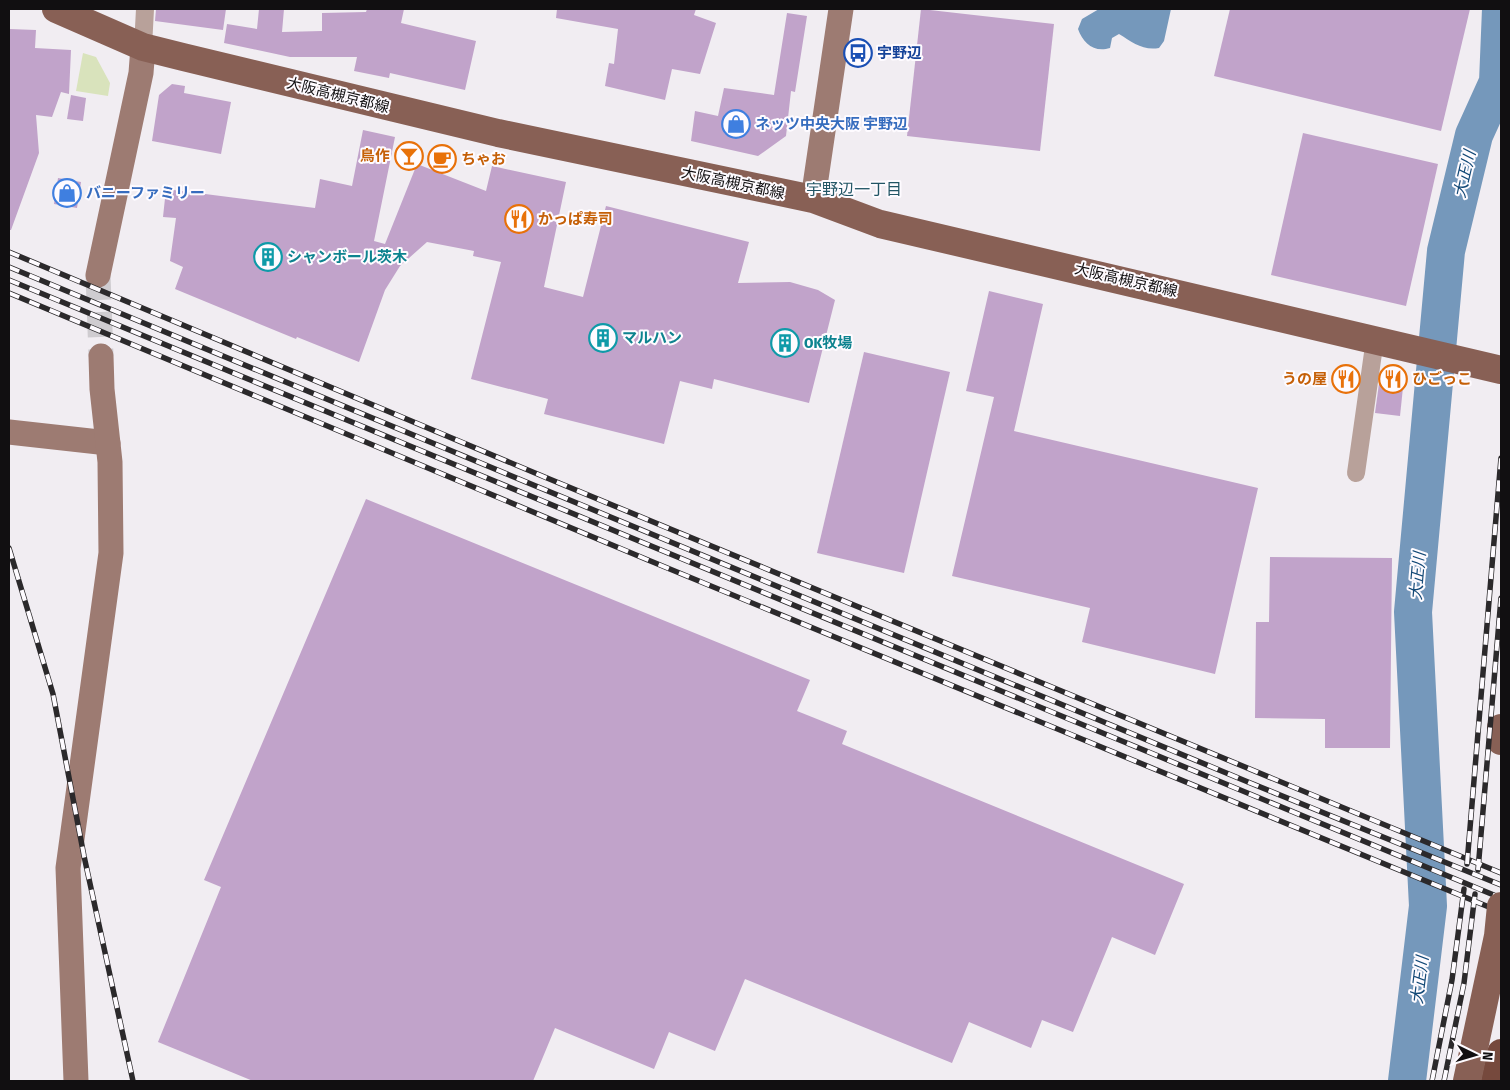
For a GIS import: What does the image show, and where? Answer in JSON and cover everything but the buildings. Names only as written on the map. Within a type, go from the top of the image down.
[{"type":"highway","points":[[1495,1081],[1501,1053]]},
{"type":"main road","name":"大阪高槻京都線","points":[[56,9],[144,47],[498,133],[813,199],[880,224],[1414,348],[1501,370]]},
{"type":"main road","points":[[1501,728],[1501,741]]},
{"type":"main road","points":[[1467,1081],[1497,945],[1501,906]]},
{"type":"main road","points":[[1458,1081],[1462,1064],[1472,1051],[1484,1045],[1501,1044]]},
{"type":"street","points":[[98,274],[141,72],[145,9]]},
{"type":"street","points":[[813,199],[841,9]]},
{"type":"street","points":[[1356,473],[1375,339]]},
{"type":"street","points":[[76,1081],[68,868],[111,553],[108,443],[101,356]]},
{"type":"street","points":[[9,432],[108,443]]},
{"type":"green space","points":[[83,53],[96,57],[110,83],[108,96],[76,91]]},
{"type":"water","points":[[1099,9],[1171,9],[1164,41],[1159,48],[1153,49],[1138,45],[1119,34],[1112,38],[1110,48],[1094,48],[1083,39],[1078,29],[1082,19]]},
{"type":"waterway","name":"大正川","points":[[1407,1081],[1428,906],[1413,612],[1446,251],[1474,135],[1498,82],[1501,9]]},
{"type":"tunnel","points":[[98,275],[101,356]]},
{"type":"railway","points":[[9,252],[547,478],[1501,873]]},
{"type":"railway","points":[[9,267],[1248,782],[1501,885]]},
{"type":"railway","points":[[9,280],[1501,898]]},
{"type":"railway","points":[[9,293],[648,560],[1501,912]]},
{"type":"railway","points":[[1467,864],[1501,458]]},
{"type":"railway","points":[[9,548],[53,694],[84,856],[133,1081]]},
{"type":"railway","points":[[1478,870],[1501,598]]},
{"type":"railway","points":[[1432,1081],[1452,980],[1464,889]]},
{"type":"railway","points":[[1444,1081],[1464,983],[1475,894]]},
{"type":"place","name":"宇野辺","points":[[858,53]]},
{"type":"place","name":"ネッツ中央大阪 宇野辺","points":[[736,124]]},
{"type":"place","name":"鳥作","points":[[409,156]]},
{"type":"place","name":"ちゃお","points":[[442,159]]},
{"type":"place","name":"バニーファミリー","points":[[67,193]]},
{"type":"place","name":"かっぱ寿司","points":[[519,219]]},
{"type":"place","name":"シャンボール茨木","points":[[268,257]]},
{"type":"place","name":"マルハン","points":[[603,338]]},
{"type":"place","name":"OK牧場","points":[[785,343]]},
{"type":"place","name":"うの屋","points":[[1346,379]]},
{"type":"place","name":"ひごっこ","points":[[1393,379]]},
{"type":"district","name":"宇野辺一丁目","points":[[854,189]]}]
